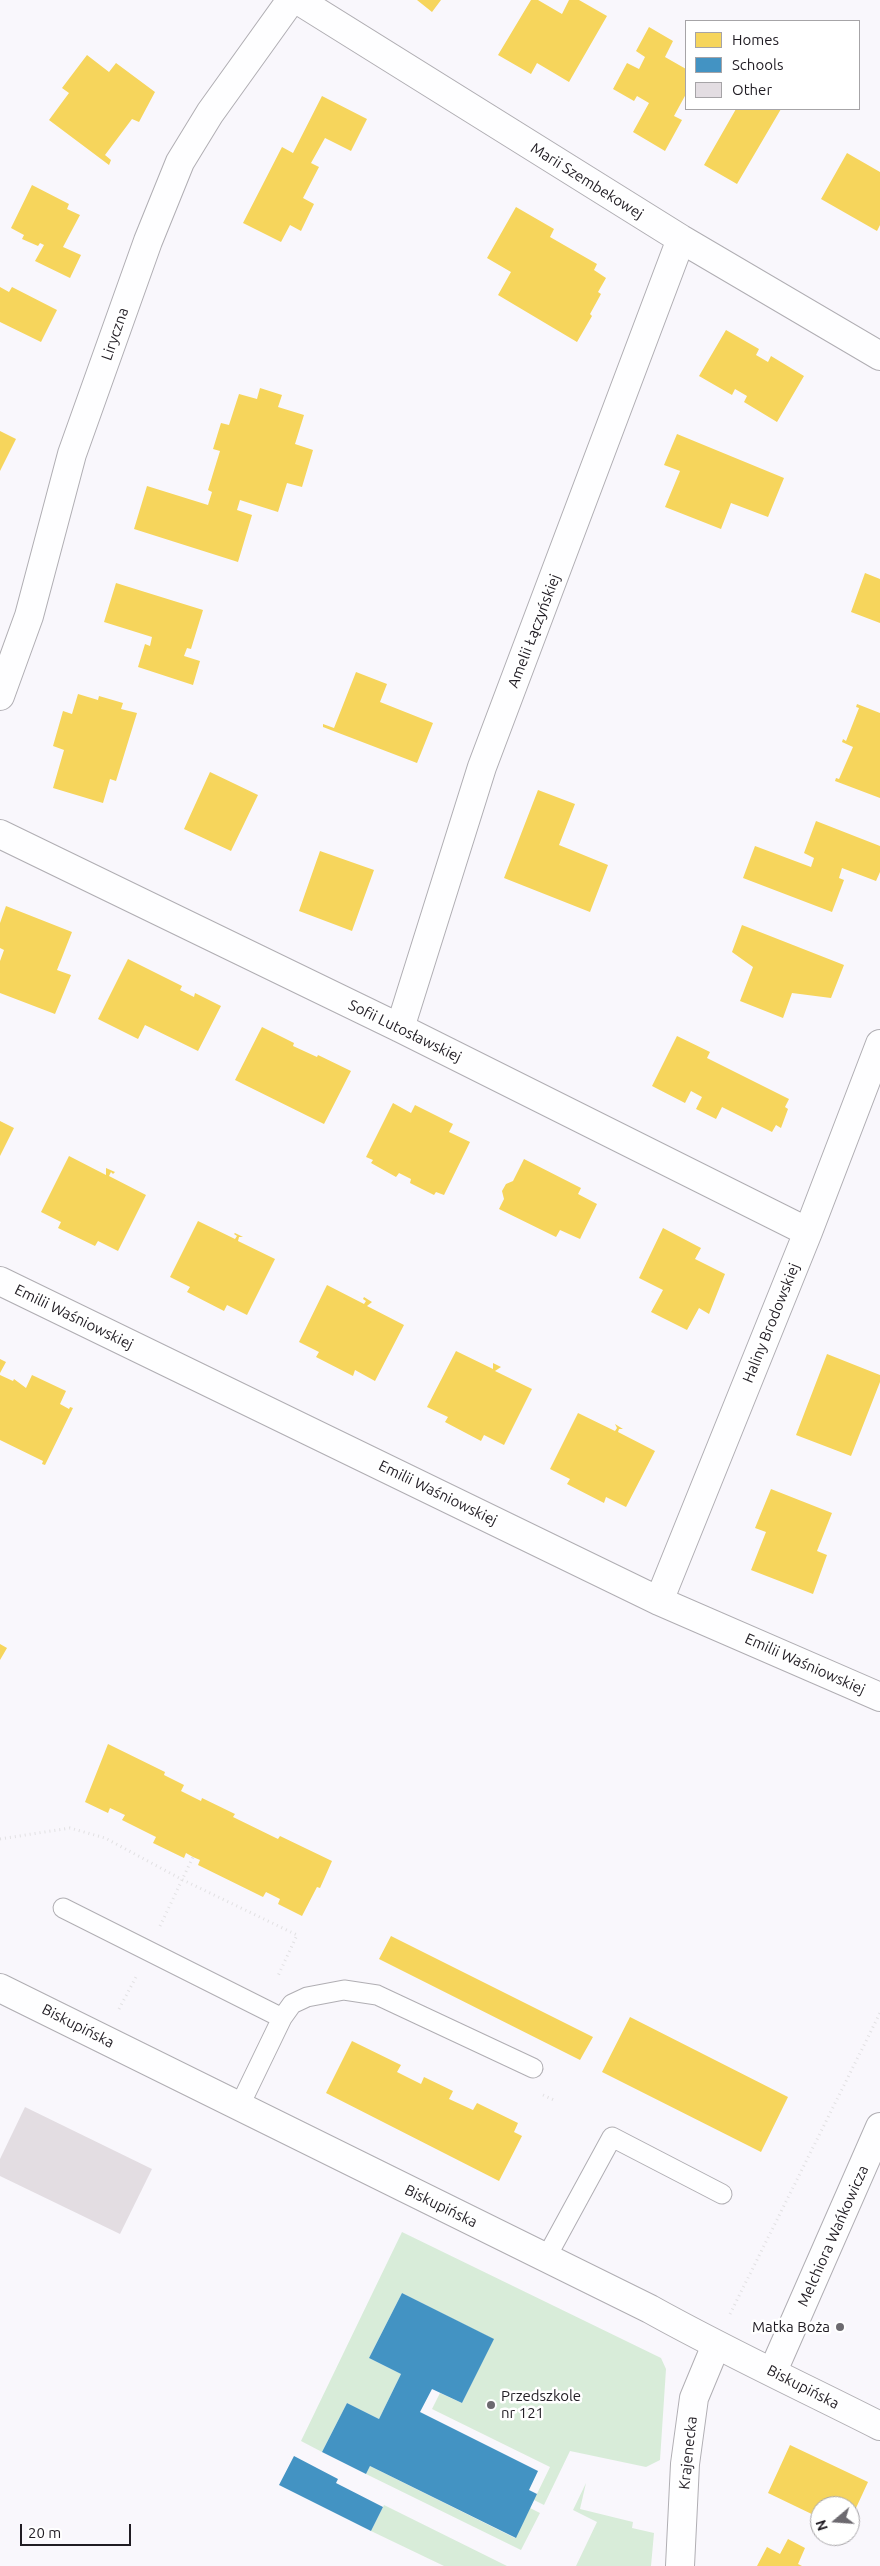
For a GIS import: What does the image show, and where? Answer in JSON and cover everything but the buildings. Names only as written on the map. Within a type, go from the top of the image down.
[{"type":"street","name":"Liryczna","points":[[0,696],[29,616],[72,454],[148,241],[180,162],[210,113],[291,0]]},
{"type":"street","name":"Marii Szembekowej","points":[[298,0],[681,239],[880,356]]},
{"type":"street","name":"Amelii Łączyńskiej","points":[[400,1028],[482,767],[681,239]]},
{"type":"street","name":"Sofii Lutosławskiej","points":[[0,834],[400,1028],[808,1232]]},
{"type":"street","name":"Haliny Brodowskiej","points":[[659,1601],[808,1232],[880,1044]]},
{"type":"street","name":"Emilii Waśniowskiej","points":[[0,1281],[659,1601],[880,1697]]},
{"type":"street","name":"Biskupińska","points":[[0,1988],[650,2309],[716,2345],[880,2426]]},
{"type":"street","name":"Melchiora Wańkowicza","points":[[773,2372],[880,2127]]},
{"type":"street","name":"Krajenecka","points":[[680,2566],[685,2464],[694,2398],[716,2345]]},
{"type":"lane","points":[[63,1908],[282,2018]]},
{"type":"lane","points":[[239,2107],[282,2018],[292,2004],[307,1997],[344,1990],[377,1994],[533,2068]]},
{"type":"lane","points":[[546,2258],[612,2138],[722,2194]]},
{"type":"path","points":[[0,1839],[70,1828],[105,1838],[183,1880],[297,1936],[264,2008]]},
{"type":"path","points":[[728,2318],[880,2013]]},
{"type":"green space","points":[[402,2232],[661,2358],[666,2369],[660,2460],[646,2467],[570,2451],[544,2505],[534,2500],[550,2467],[432,2409],[440,2393],[462,2403],[493,2339],[402,2293],[369,2358],[401,2374],[379,2419],[347,2403],[322,2452],[301,2441]]},
{"type":"green space","points":[[370,2466],[515,2538],[530,2508],[540,2513],[521,2550],[366,2474]]},
{"type":"green space","points":[[586,2483],[580,2509],[633,2522],[632,2528],[654,2533],[651,2566],[576,2566],[597,2522],[573,2510]]},
{"type":"green space","points":[[384,2505],[507,2566],[444,2566],[371,2531]]},
{"type":"place","name":"Matka Boża","points":[[840,2327]]},
{"type":"place","name":"Przedszkole nr 121","points":[[491,2405]]}]
